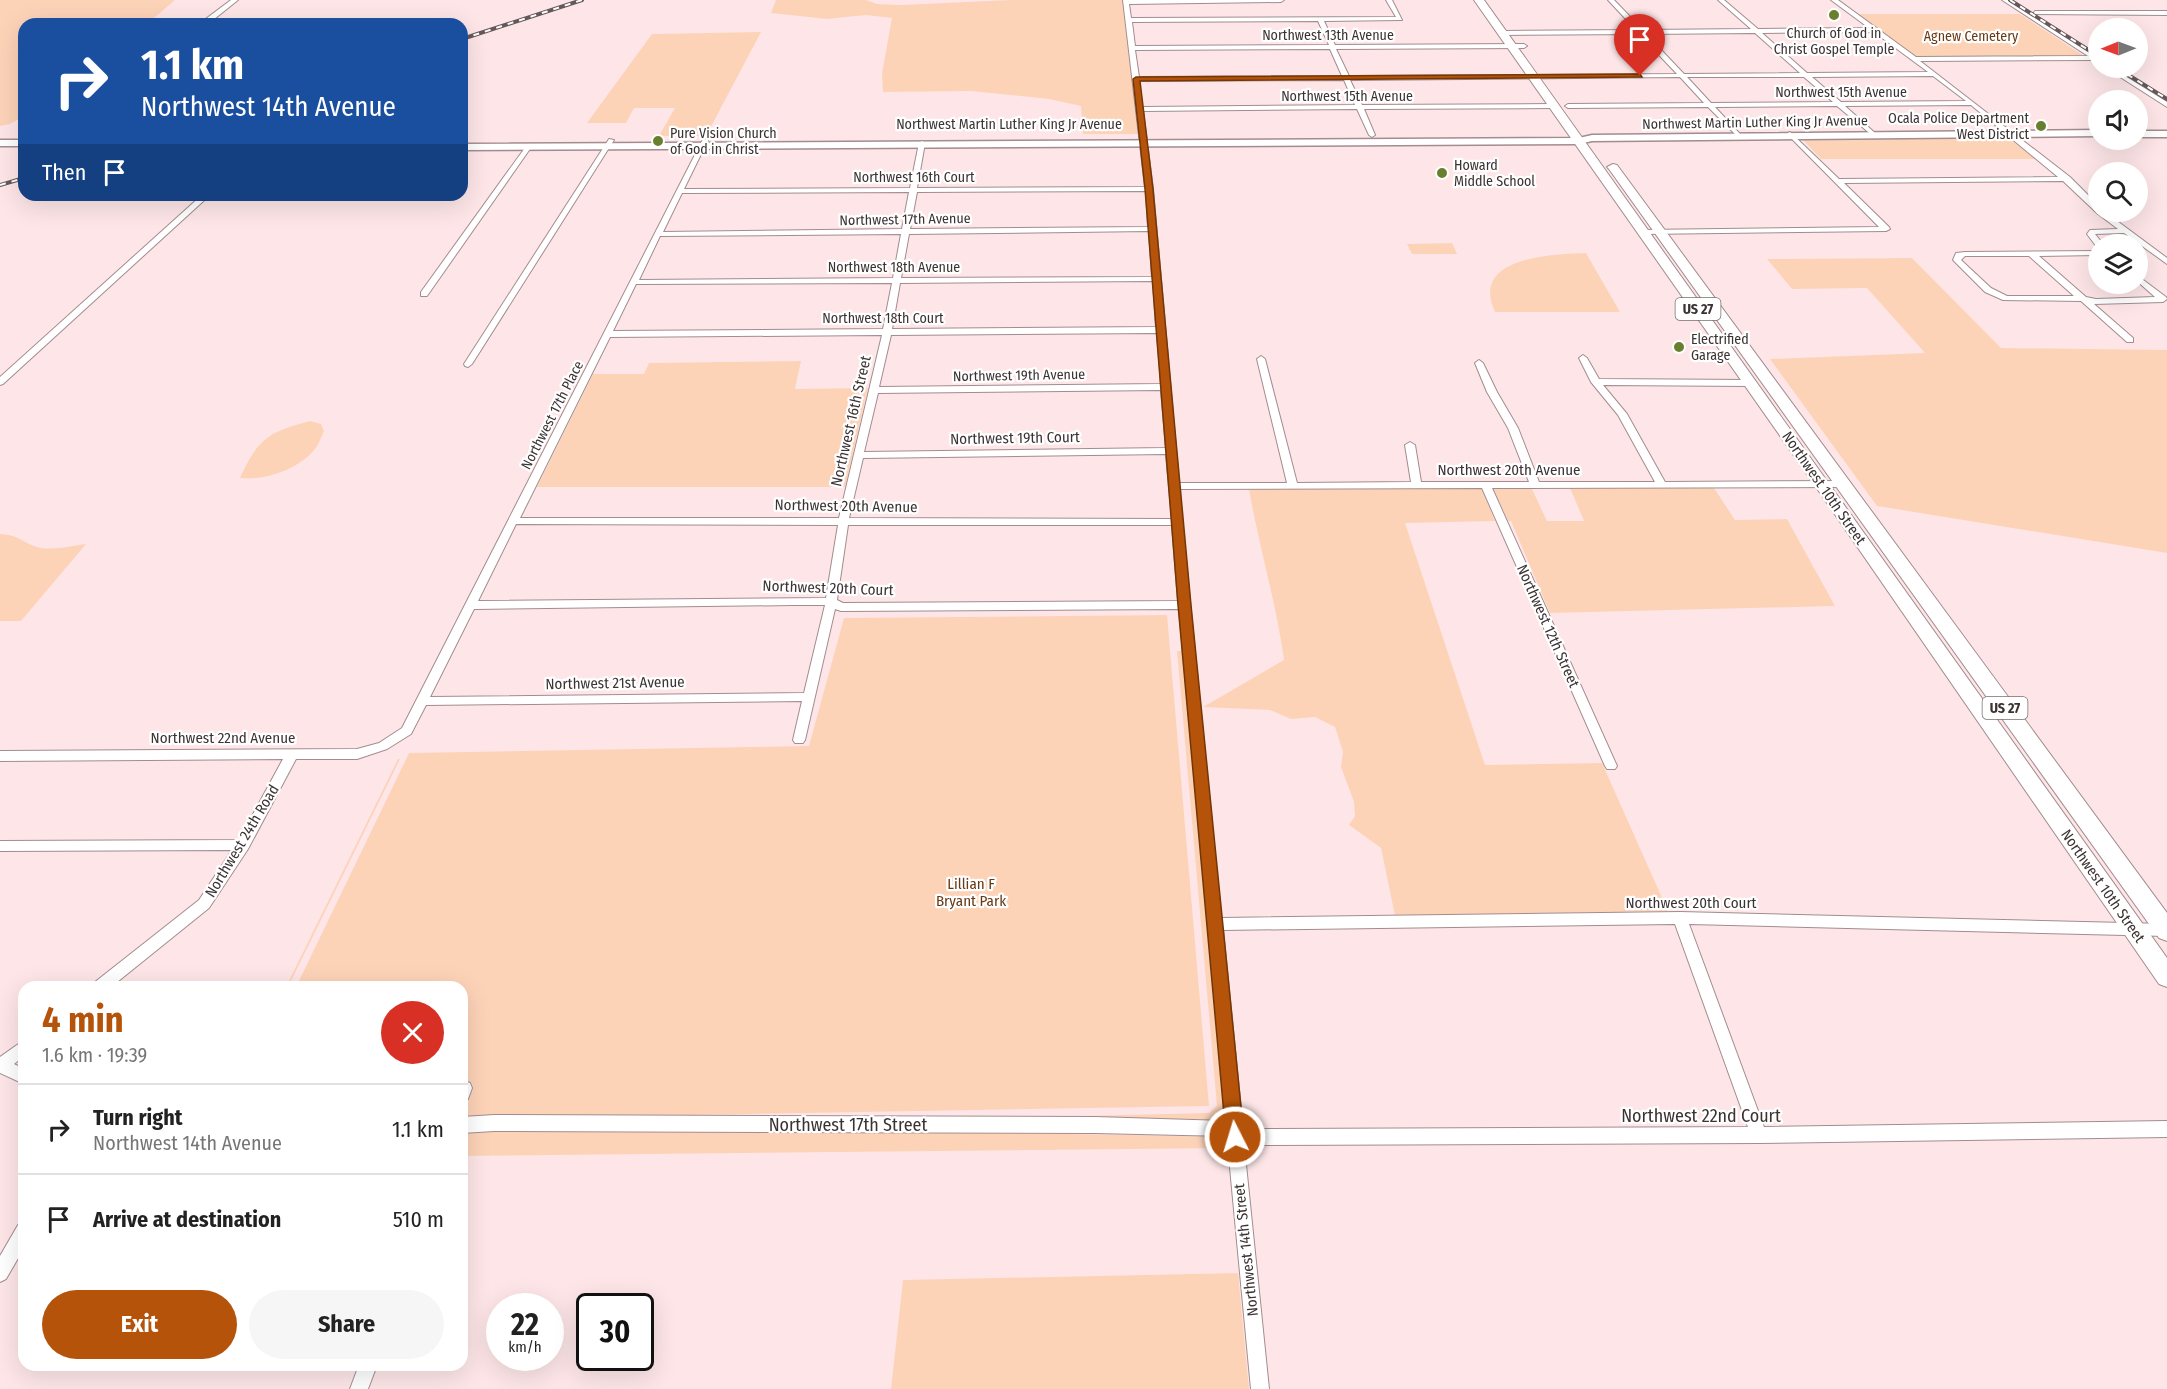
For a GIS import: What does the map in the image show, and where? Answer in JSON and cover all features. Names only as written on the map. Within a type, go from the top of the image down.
[{"type":"highway","name":"Northwest 10th Street","points":[[1479,0],[1554,106],[1583,136],[1661,232],[2166,930]]},
{"type":"highway","points":[[1491,0],[1571,110]]},
{"type":"highway","name":"Northwest 10th Street","points":[[1583,136],[1643,232],[2167,977]]},
{"type":"highway","points":[[1731,355],[1750,355]]},
{"type":"highway","points":[[1954,673],[1979,684],[2000,700]]},
{"type":"main road","name":"Northwest Martin Luther King Jr Avenue","points":[[704,142],[922,143],[2088,133]]},
{"type":"main road","points":[[2148,134],[2167,134]]},
{"type":"main road","name":"Northwest Martin Luther King Jr Avenue","points":[[468,141],[609,143],[1143,140],[1372,135],[1583,136]]},
{"type":"main road","points":[[0,143],[18,143]]},
{"type":"main road","name":"Northwest Martin Luther King Jr Avenue","points":[[468,147],[609,143]]},
{"type":"main road","points":[[0,149],[18,149]]},
{"type":"street","points":[[211,18],[235,0]]},
{"type":"street","points":[[1261,0],[1268,20]]},
{"type":"street","points":[[1127,1],[1281,0]]},
{"type":"street","points":[[1129,20],[1400,19],[1389,0]]},
{"type":"street","points":[[1611,0],[1738,135]]},
{"type":"street","points":[[1721,0],[1842,104],[1873,134]]},
{"type":"street","points":[[1834,0],[1971,103],[2067,179],[2088,199]]},
{"type":"street","points":[[2005,0],[2088,54]]},
{"type":"street","name":"Northwest 14th Street","points":[[1127,1],[1149,189],[1184,605],[1260,1389]]},
{"type":"street","points":[[2035,13],[2167,13]]},
{"type":"street","points":[[1320,19],[1372,135]]},
{"type":"street","points":[[1503,33],[1874,30]]},
{"type":"street","name":"Northwest 13th Avenue","points":[[1132,48],[1524,46]]},
{"type":"street","points":[[1912,59],[2088,59]]},
{"type":"street","points":[[1136,79],[1932,74]]},
{"type":"street","points":[[2125,78],[2167,105]]},
{"type":"street","name":"Northwest 15th Avenue","points":[[1571,110],[1710,105],[1971,103]]},
{"type":"street","name":"Northwest 15th Avenue","points":[[1140,109],[1554,106]]},
{"type":"street","points":[[1643,232],[1886,229],[1790,134]]},
{"type":"street","name":"Northwest 17th Place","points":[[422,701],[704,142]]},
{"type":"street","points":[[468,364],[609,143]]},
{"type":"street","name":"Northwest 16th Street","points":[[799,740],[831,602],[843,523],[887,332],[922,143]]},
{"type":"street","points":[[424,294],[529,146]]},
{"type":"street","points":[[1838,181],[2067,179]]},
{"type":"street","name":"Northwest 16th Court","points":[[680,192],[1149,189]]},
{"type":"street","points":[[0,382],[199,201]]},
{"type":"street","points":[[2114,222],[2167,262]]},
{"type":"street","name":"Northwest 17th Avenue","points":[[658,234],[1152,229]]},
{"type":"street","points":[[2091,234],[2093,232],[2124,231]]},
{"type":"street","points":[[2088,253],[1965,254],[1959,255],[1956,260],[1988,291],[2007,298],[2085,299],[2096,302],[2163,299],[2148,286]]},
{"type":"street","points":[[2032,254],[2130,340]]},
{"type":"street","name":"Northwest 18th Avenue","points":[[632,282],[1156,279]]},
{"type":"street","name":"Northwest 18th Court","points":[[606,334],[1161,330]]},
{"type":"street","points":[[1583,358],[1596,382],[1622,414],[1662,485]]},
{"type":"street","points":[[1261,359],[1293,486]]},
{"type":"street","points":[[1479,363],[1492,392],[1513,428],[1535,485]]},
{"type":"street","points":[[1596,382],[1751,383]]},
{"type":"street","name":"Northwest 19th Avenue","points":[[873,390],[1166,387]]},
{"type":"street","points":[[1410,445],[1417,486]]},
{"type":"street","name":"Northwest 19th Court","points":[[858,454],[1171,451]]},
{"type":"street","name":"Northwest 20th Avenue","points":[[1174,486],[1844,484]]},
{"type":"street","name":"Northwest 12th Street","points":[[1486,485],[1611,766]]},
{"type":"street","name":"Northwest 20th Avenue","points":[[514,521],[1177,522]]},
{"type":"street","name":"Northwest 20th Court","points":[[471,605],[831,602],[841,607],[1184,605]]},
{"type":"street","name":"Northwest 21st Avenue","points":[[422,701],[809,697]]},
{"type":"street","name":"Northwest 22nd Avenue","points":[[0,756],[357,754],[383,746],[407,731],[422,701]]},
{"type":"street","name":"Northwest 24th Road","points":[[107,981],[204,904],[243,845],[292,755]]},
{"type":"street","points":[[0,846],[243,845]]},
{"type":"street","points":[[1680,918],[1759,1135]]},
{"type":"street","name":"Northwest 20th Court","points":[[1215,924],[1680,918],[2166,930]]},
{"type":"street","points":[[18,1052],[1,1066],[18,1074]]},
{"type":"street","name":"Northwest 17th Street","points":[[468,1124],[494,1122],[1095,1125],[1235,1133]]},
{"type":"street","name":"Northwest 22nd Court","points":[[1235,1133],[1759,1135],[2167,1129]]},
{"type":"street","points":[[0,1273],[18,1242]]},
{"type":"street","points":[[359,1389],[366,1371]]},
{"type":"green space","points":[[0,0],[175,0],[154,18],[18,18],[18,119],[0,126]]},
{"type":"green space","points":[[776,0],[866,0],[877,4],[901,5],[1010,0],[1123,0],[1138,134],[1083,134],[1081,106],[1049,99],[971,91],[883,92],[882,73],[892,18],[866,15],[827,19],[771,13]]},
{"type":"green space","name":"Agnew Cemetery","points":[[1858,14],[2020,14],[2084,56],[1914,56]]},
{"type":"green space","points":[[761,32],[706,136],[659,136],[675,108],[634,108],[626,123],[587,123],[652,34]]},
{"type":"green space","points":[[2008,138],[2036,159],[1821,159],[1802,139]]},
{"type":"green space","points":[[1452,243],[1457,254],[1412,254],[1407,244]]},
{"type":"green space","points":[[1586,253],[1620,312],[1495,312],[1490,294],[1493,280],[1503,269],[1535,258]]},
{"type":"green space","points":[[1912,258],[2001,348],[2167,350],[2167,553],[1877,506],[1770,359],[1925,353],[1867,288],[1792,289],[1767,259]]},
{"type":"green space","points":[[801,361],[795,389],[868,388],[845,487],[537,487],[593,374],[644,374],[649,363]]},
{"type":"green space","points":[[310,421],[321,424],[324,431],[316,447],[308,456],[281,472],[260,478],[240,478],[259,445],[266,439],[284,429]]},
{"type":"green space","points":[[1481,488],[1495,521],[1405,523],[1485,765],[1602,763],[1668,911],[1395,916],[1381,848],[1349,825],[1355,816],[1354,802],[1341,767],[1343,752],[1335,727],[1315,717],[1291,719],[1270,710],[1203,707],[1284,660],[1249,489]]},
{"type":"green space","points":[[1493,488],[1532,489],[1547,521],[1584,521],[1570,488],[1714,488],[1735,520],[1787,519],[1835,606],[1550,613],[1511,521],[1508,521]]},
{"type":"green space","points":[[0,534],[16,537],[43,548],[86,544],[21,621],[0,621]]},
{"type":"green space","name":"Lillian F Bryant Park","points":[[1167,615],[1209,1106],[468,1119],[468,981],[299,981],[409,753],[809,746],[844,618]]},
{"type":"green space","points":[[1177,651],[1182,651],[1224,1120],[1041,1117],[1209,1113],[1217,1106]]},
{"type":"green space","points":[[398,759],[400,759],[291,981],[289,981]]},
{"type":"green space","points":[[468,1133],[1133,1135],[1225,1137],[1226,1148],[468,1156]]},
{"type":"green space","points":[[1238,1273],[1249,1389],[891,1389],[903,1280]]},
{"type":"railway","points":[[468,37],[582,0]]},
{"type":"railway","points":[[2010,0],[2088,50]]},
{"type":"railway","points":[[2133,78],[2167,99]]},
{"type":"railway","points":[[0,185],[18,180]]},
{"type":"place","name":"Church of God in Christ Gospel Temple","points":[[1834,15]]},
{"type":"place","name":"Ocala Police Department West District","points":[[2041,126]]},
{"type":"place","name":"Pure Vision Church of God in Christ","points":[[658,141]]},
{"type":"place","name":"Howard Middle School","points":[[1442,173]]},
{"type":"place","name":"Electrified Garage","points":[[1679,347]]},
{"type":"route","points":[[1235,1137],[1184,605],[1149,189],[1136,79],[1640,76]]}]
